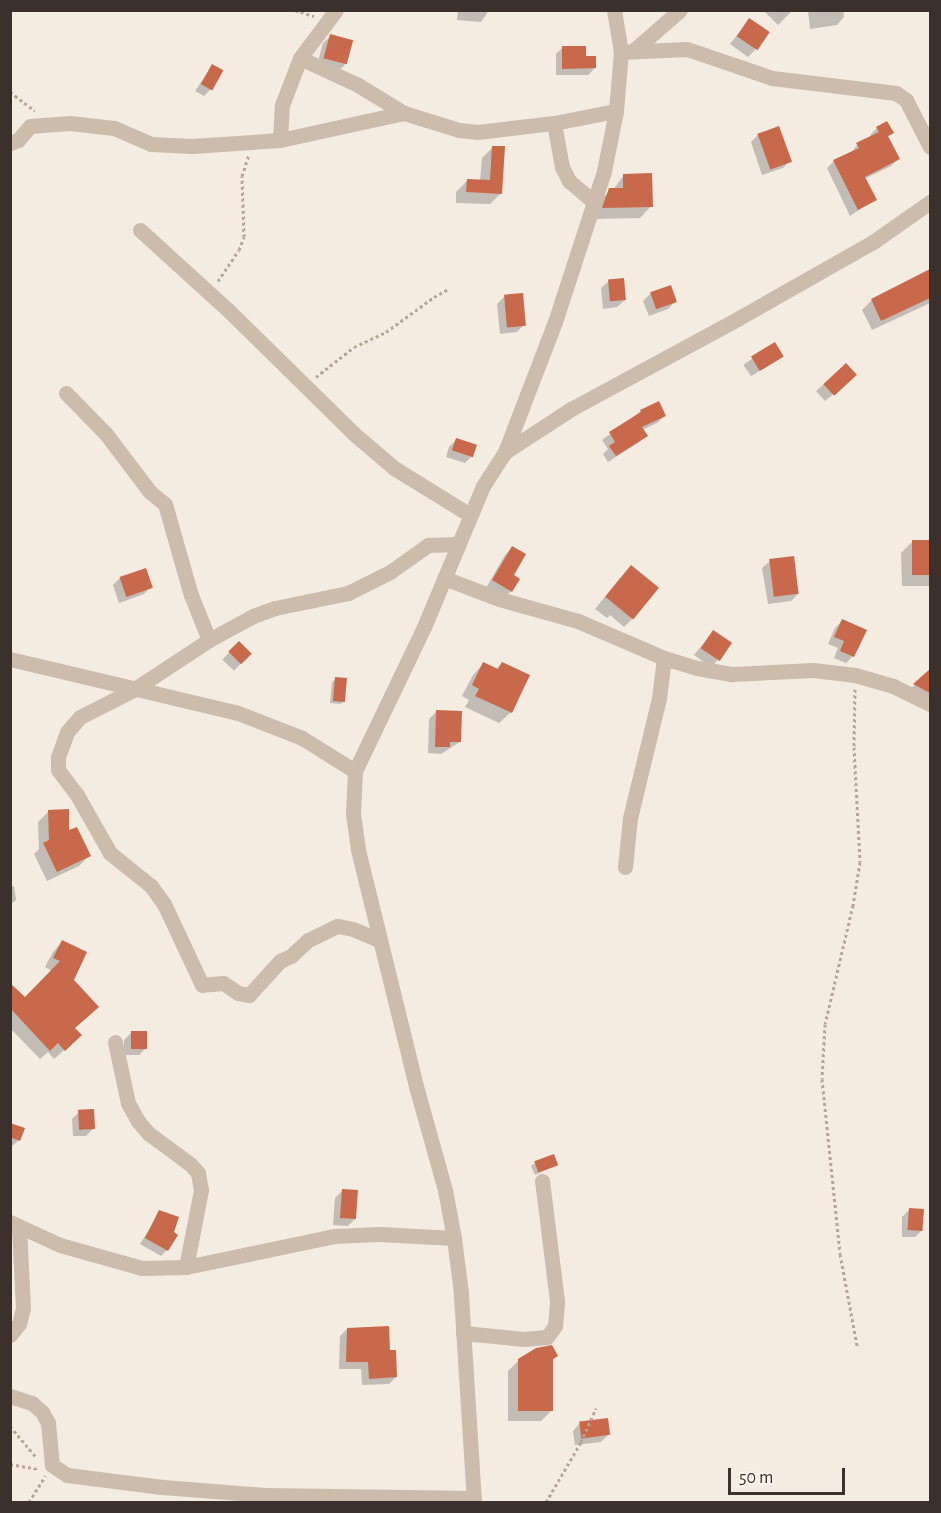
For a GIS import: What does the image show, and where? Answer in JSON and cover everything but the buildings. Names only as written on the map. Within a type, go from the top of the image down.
[{"type":"street","points":[[280,140],[282,105],[300,58],[336,10]]},
{"type":"street","points":[[10,1396],[32,1403],[42,1412],[48,1423],[51,1462],[58,1471],[67,1475],[162,1487],[265,1495],[474,1501],[454,1238],[445,1190],[358,849],[353,813],[355,771],[424,627],[483,486],[505,452],[555,322],[604,171],[616,111],[627,51],[614,10]]},
{"type":"street","points":[[627,51],[680,10]]},
{"type":"street","points":[[627,51],[687,49],[772,78],[896,93],[906,100],[930,147]]},
{"type":"street","points":[[300,58],[358,85],[404,113],[459,130],[477,132],[554,123],[616,111]]},
{"type":"street","points":[[10,143],[18,140],[30,126],[70,123],[114,128],[151,144],[166,146],[259,142],[280,140],[404,113]]},
{"type":"street","points":[[554,123],[562,167],[569,181],[594,202]]},
{"type":"street","points":[[505,452],[571,408],[801,283],[873,242],[929,206]]},
{"type":"street","points":[[140,230],[209,293],[353,433],[394,468],[470,514]]},
{"type":"street","points":[[66,393],[106,434],[150,492],[165,504],[191,596],[209,640]]},
{"type":"street","points":[[380,940],[343,926],[331,928],[308,940],[291,956],[280,961],[249,994],[242,995],[224,983],[208,986],[199,982],[177,927],[164,904],[151,886],[110,852],[77,795],[58,770],[61,744],[80,717],[133,690],[209,640],[275,608],[358,589],[390,572],[428,545],[457,544]]},
{"type":"street","points":[[444,578],[499,599],[589,625],[664,658],[732,674],[813,670],[855,675],[892,686],[930,704]]},
{"type":"street","points":[[625,867],[630,818],[659,698],[664,658]]},
{"type":"street","points":[[10,659],[133,690],[238,712],[302,738],[355,771]]},
{"type":"street","points":[[115,1042],[128,1103],[138,1121],[148,1133],[175,1151],[198,1173],[201,1190],[186,1267]]},
{"type":"street","points":[[463,1333],[524,1339],[547,1337],[555,1326],[557,1301],[542,1181]]},
{"type":"street","points":[[10,1335],[20,1324],[23,1308],[15,1225],[60,1245],[142,1268],[186,1267],[334,1236],[379,1234],[454,1238]]},
{"type":"path","points":[[10,92],[53,126]]},
{"type":"path","points":[[209,293],[239,250],[244,237],[242,177],[245,163],[259,142]]},
{"type":"path","points":[[305,386],[354,347],[387,332],[450,288]]},
{"type":"path","points":[[855,675],[854,747],[860,862],[853,905],[825,1024],[822,1079],[840,1254],[857,1345]]},
{"type":"path","points":[[546,1503],[581,1442],[596,1408]]},
{"type":"path","points":[[10,1426],[37,1458],[51,1462]]},
{"type":"path","points":[[10,1464],[49,1470],[29,1503]]}]
